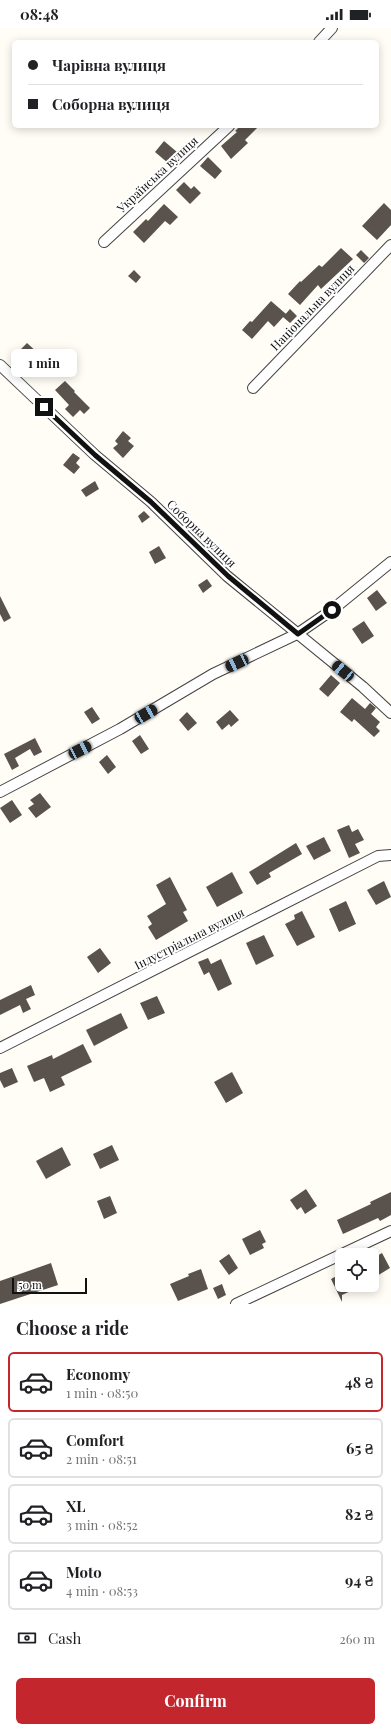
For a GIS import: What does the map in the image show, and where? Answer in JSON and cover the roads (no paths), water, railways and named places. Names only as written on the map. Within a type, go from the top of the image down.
[{"type":"street","points":[[321,40],[332,28]]},
{"type":"street","name":"Українська вулиця","points":[[104,242],[227,128]]},
{"type":"street","name":"Національна вулиця","points":[[253,388],[391,245]]},
{"type":"street","name":"Соборна вулиця","points":[[0,365],[95,455],[151,502],[228,576],[391,713]]},
{"type":"street","points":[[0,792],[120,729],[213,674],[298,634],[332,610],[391,562]]},
{"type":"street","name":"Індустріальна вулиця","points":[[0,1048],[378,856],[391,855]]},
{"type":"street","points":[[236,1304],[391,1231]]}]
